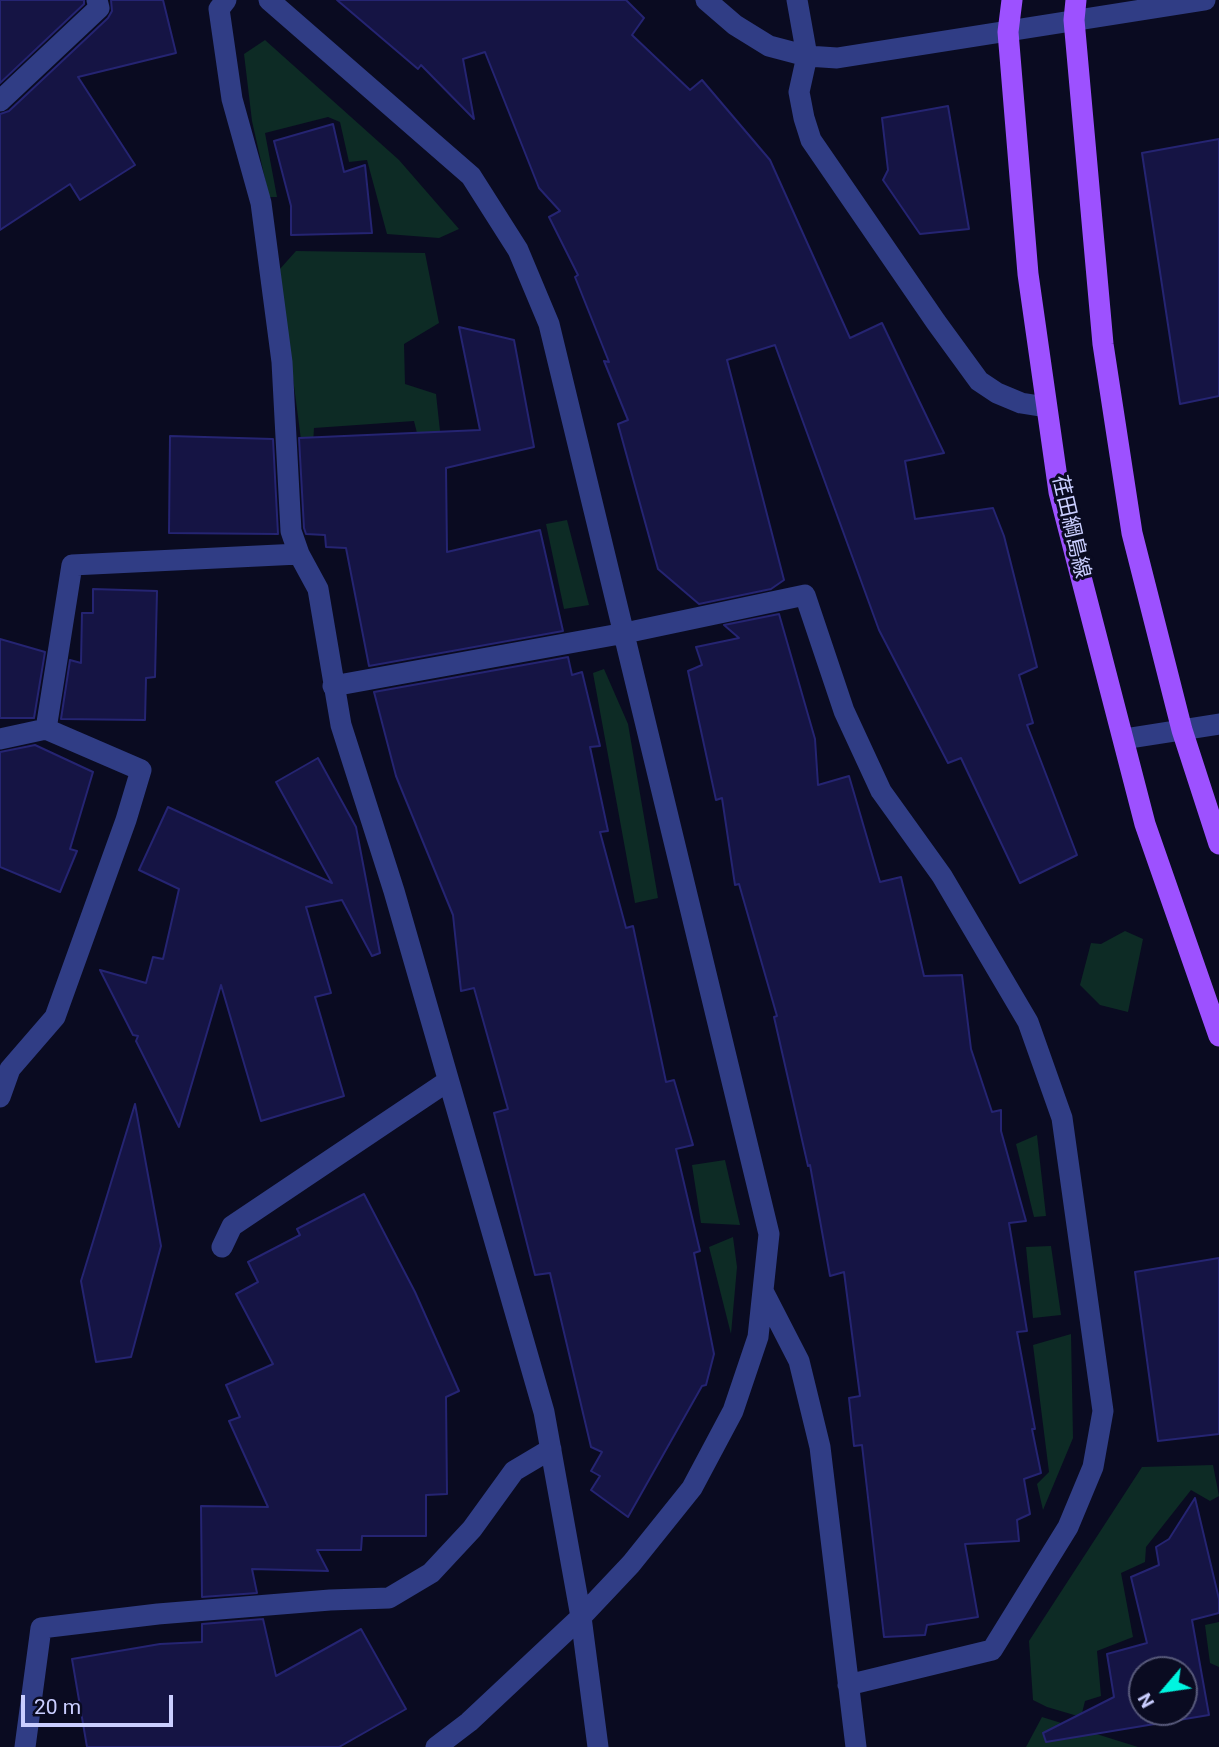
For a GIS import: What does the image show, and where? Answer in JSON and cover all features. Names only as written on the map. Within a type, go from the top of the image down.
[{"type":"main road","name":"荏田綱島線","points":[[1012,0],[1008,32],[1028,274],[1059,492],[1145,824],[1219,1036]]},
{"type":"main road","points":[[1075,10],[1103,344],[1132,533],[1182,730],[1219,844]]},
{"type":"street","points":[[0,101],[99,8],[97,0]]},
{"type":"street","points":[[226,0],[219,9],[232,99],[261,204],[282,362],[291,531],[299,554],[318,589],[341,725],[394,891],[544,1412],[581,1617],[598,1747]]},
{"type":"street","points":[[269,0],[471,176],[518,250],[550,324],[769,1234],[758,1337],[733,1411],[692,1488],[631,1564],[581,1617],[469,1722],[436,1747]]},
{"type":"street","points":[[706,0],[735,25],[769,46],[807,56],[837,58],[1008,32],[1075,10],[1205,0]]},
{"type":"street","points":[[797,0],[807,56],[799,92],[811,140],[979,381],[997,393],[1021,403],[1046,407]]},
{"type":"street","points":[[46,729],[72,565],[299,554]]},
{"type":"street","points":[[333,686],[625,633],[805,595],[844,711],[881,791],[942,876],[1028,1022],[1062,1118],[1103,1411],[1093,1467],[1068,1527],[992,1650],[848,1685]]},
{"type":"street","points":[[1124,739],[1219,724]]},
{"type":"street","points":[[0,739],[46,729],[141,770],[126,820],[55,1017],[10,1069],[0,1097]]},
{"type":"street","points":[[222,1247],[232,1226],[449,1081]]},
{"type":"street","points":[[763,1291],[799,1361],[820,1447],[856,1747]]},
{"type":"street","points":[[25,1747],[41,1628],[158,1614],[389,1598],[431,1573],[472,1529],[514,1471],[551,1449]]},
{"type":"green space","points":[[265,40],[399,160],[459,229],[439,238],[387,234],[367,160],[349,162],[340,122],[328,117],[265,133],[277,197],[269,197],[252,121],[244,54]]},
{"type":"green space","points":[[296,251],[425,253],[439,323],[404,344],[405,384],[436,394],[440,431],[418,437],[414,421],[314,428],[312,462],[304,463],[279,270]]},
{"type":"green space","points":[[567,520],[589,605],[564,609],[546,524]]},
{"type":"green space","points":[[604,669],[628,724],[658,898],[635,903],[593,673]]},
{"type":"green space","points":[[1125,931],[1143,939],[1128,1012],[1100,1005],[1080,985],[1091,943],[1101,944]]},
{"type":"green space","points":[[1037,1135],[1046,1216],[1034,1217],[1016,1144]]},
{"type":"green space","points":[[725,1160],[740,1225],[701,1223],[692,1165]]},
{"type":"green space","points":[[733,1237],[737,1267],[731,1334],[709,1247]]},
{"type":"green space","points":[[1051,1246],[1061,1315],[1033,1318],[1026,1247]]},
{"type":"green space","points":[[1071,1334],[1073,1438],[1043,1510],[1037,1484],[1049,1472],[1033,1345]]},
{"type":"green space","points":[[1213,1465],[1219,1496],[1210,1501],[1191,1490],[1146,1547],[1145,1562],[1121,1573],[1133,1637],[1097,1651],[1101,1696],[1085,1701],[1081,1717],[1033,1700],[1029,1641],[1142,1467]]},
{"type":"green space","points":[[1219,1622],[1219,1667],[1210,1663],[1205,1625]]},
{"type":"green space","points":[[1042,1717],[1138,1747],[1026,1747]]},
{"type":"building","points":[[0,0],[84,0],[84,4],[0,83]]},
{"type":"building","points":[[111,0],[163,0],[176,53],[78,77],[135,165],[80,200],[70,184],[0,230],[0,114],[9,111],[108,18],[112,11]]},
{"type":"building","points":[[337,0],[626,0],[644,18],[632,35],[690,90],[702,80],[770,160],[850,338],[882,323],[944,453],[905,461],[915,519],[993,508],[1004,536],[1037,667],[1019,675],[1033,723],[1027,725],[1077,855],[1020,883],[961,758],[948,763],[879,630],[775,345],[727,360],[784,580],[771,589],[699,604],[658,569],[618,424],[628,420],[604,361],[609,362],[575,277],[578,275],[549,217],[560,211],[539,188],[485,52],[463,59],[474,119],[421,65],[418,69]]},
{"type":"building","points":[[948,106],[969,229],[920,234],[883,180],[888,170],[882,118]]},
{"type":"building","points":[[333,124],[344,172],[365,165],[372,233],[291,235],[291,206],[274,141]]},
{"type":"building","points":[[1219,139],[1219,396],[1180,404],[1142,153]]},
{"type":"building","points":[[459,327],[514,340],[534,447],[446,468],[447,552],[540,530],[563,631],[369,666],[346,548],[326,547],[325,535],[306,534],[304,528],[299,438],[480,430]]},
{"type":"building","points":[[170,436],[273,439],[278,534],[169,533]]},
{"type":"building","points":[[93,589],[157,591],[155,677],[146,678],[145,720],[61,719],[70,660],[81,663],[82,613],[93,613]]},
{"type":"building","points":[[779,614],[815,739],[818,785],[849,776],[880,882],[901,877],[924,976],[962,975],[971,1049],[992,1112],[1001,1110],[1001,1131],[1026,1221],[1009,1223],[1027,1331],[1017,1332],[1041,1473],[1024,1479],[1030,1514],[1017,1520],[1019,1541],[965,1544],[978,1617],[927,1625],[925,1635],[884,1637],[862,1445],[854,1446],[849,1398],[860,1396],[844,1272],[830,1276],[810,1165],[808,1166],[774,1017],[777,1016],[739,884],[735,885],[722,798],[716,800],[688,671],[702,665],[696,647],[739,638],[724,625]]},
{"type":"building","points":[[0,639],[45,652],[34,718],[0,718]]},
{"type":"building","points":[[568,657],[572,675],[582,672],[600,746],[590,747],[608,831],[600,832],[626,928],[633,926],[666,1082],[674,1080],[693,1145],[676,1149],[700,1251],[694,1253],[714,1354],[706,1385],[702,1386],[628,1517],[591,1490],[600,1476],[591,1471],[602,1452],[591,1447],[550,1273],[535,1275],[494,1113],[508,1109],[474,988],[461,991],[453,915],[396,776],[374,692]]},
{"type":"building","points":[[35,745],[93,772],[70,849],[77,851],[60,892],[0,867],[0,752]]},
{"type":"building","points":[[318,758],[356,827],[380,953],[372,956],[342,900],[306,907],[331,993],[315,997],[344,1096],[261,1121],[221,985],[179,1127],[136,1041],[138,1036],[133,1035],[100,970],[146,983],[153,957],[163,959],[179,889],[139,870],[168,807],[332,883],[276,782]]},
{"type":"building","points":[[135,1104],[161,1246],[131,1357],[96,1362],[81,1281]]},
{"type":"building","points":[[364,1194],[415,1292],[459,1391],[446,1397],[447,1494],[426,1495],[426,1536],[362,1536],[361,1550],[317,1550],[328,1571],[252,1569],[257,1593],[202,1597],[201,1506],[268,1507],[229,1421],[240,1417],[226,1385],[273,1364],[236,1294],[258,1282],[248,1262],[300,1235],[297,1229]]},
{"type":"building","points":[[1219,1258],[1219,1434],[1158,1441],[1135,1272]]},
{"type":"building","points":[[1195,1498],[1219,1599],[1219,1613],[1192,1620],[1209,1715],[1198,1717],[1198,1656],[1128,1656],[1128,1726],[1143,1726],[1046,1742],[1043,1733],[1114,1697],[1107,1654],[1147,1643],[1131,1577],[1159,1565],[1156,1547],[1169,1539]]},
{"type":"building","points":[[263,1619],[276,1676],[361,1629],[406,1709],[339,1747],[87,1747],[72,1659],[160,1644],[202,1642],[202,1624]]}]
